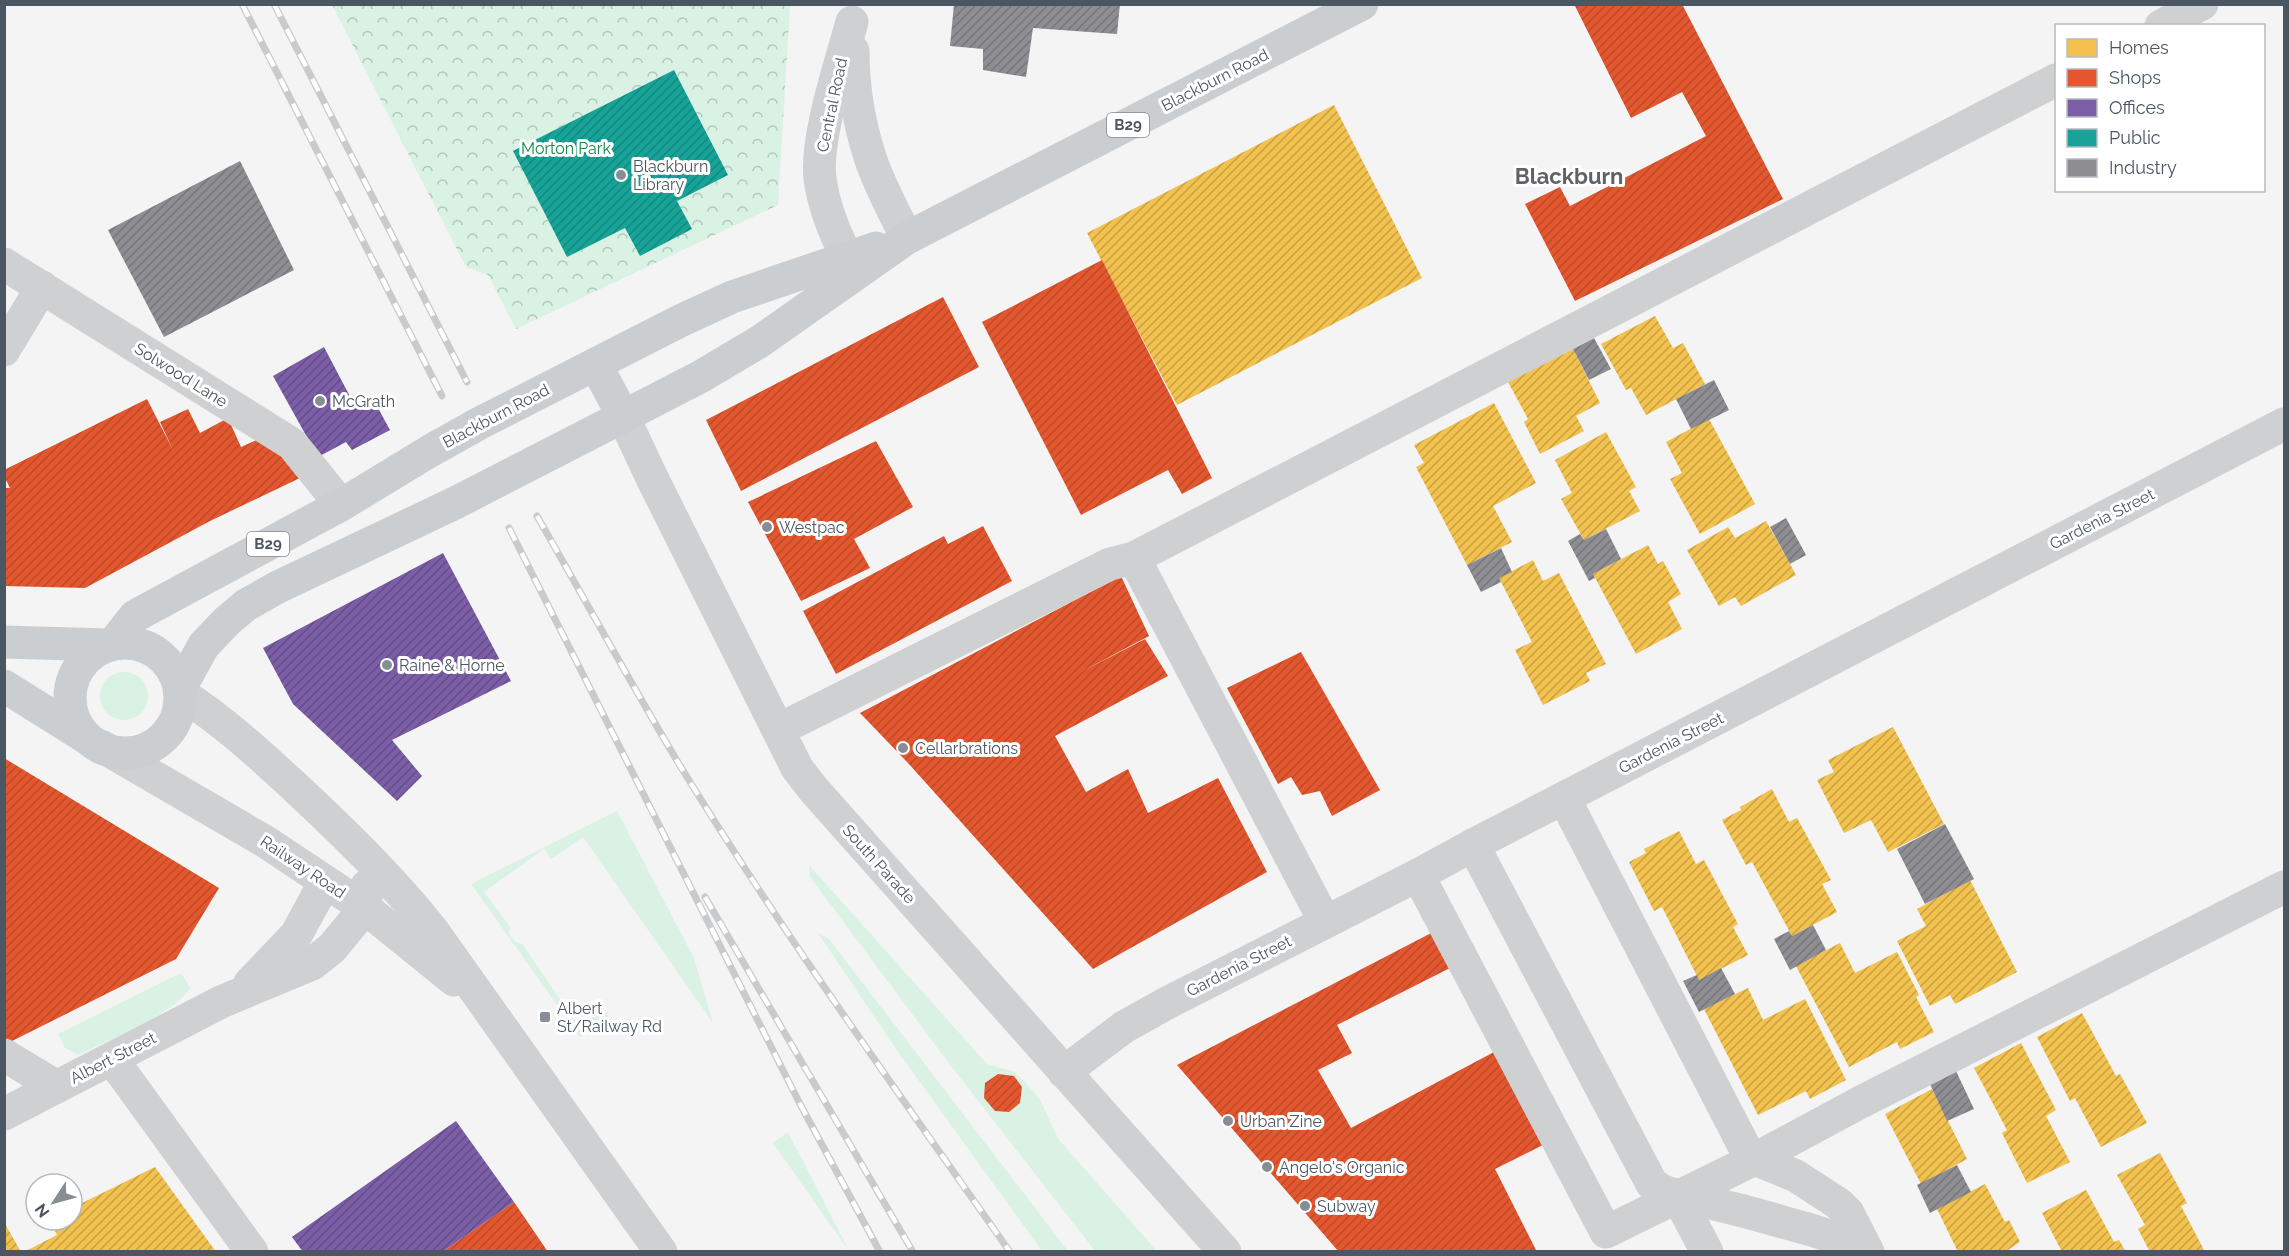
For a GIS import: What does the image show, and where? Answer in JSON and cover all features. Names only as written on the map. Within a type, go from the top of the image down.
[{"type":"main road","name":"Blackburn Road","points":[[111,645],[135,616],[341,505],[470,429],[732,297],[858,261],[907,238],[1362,4]]},
{"type":"main road","name":"Blackburn Road","points":[[180,691],[204,645],[246,605],[454,503],[700,377],[759,342],[858,261]]},
{"type":"main road","points":[[596,365],[623,416]]},
{"type":"main road","points":[[4,642],[142,645],[167,662],[175,674],[180,691]]},
{"type":"main road","name":"B29","points":[[111,645],[97,650],[87,658],[79,669],[72,687],[71,707],[75,720],[82,731],[96,743],[115,752],[129,752],[144,750],[157,743],[167,734],[175,721],[179,708],[180,691]]},
{"type":"main road","name":"Railway Road","points":[[4,686],[96,743]]},
{"type":"street","points":[[2165,24],[2202,4]]},
{"type":"street","name":"Central Road","points":[[853,13],[853,76],[860,120],[870,158],[907,238]]},
{"type":"street","name":"Central Road","points":[[853,13],[821,146],[820,177],[830,217],[858,261]]},
{"type":"street","points":[[778,730],[1110,564],[1134,558],[2055,81]]},
{"type":"street","name":"Solwood Lane","points":[[4,264],[292,444],[341,505]]},
{"type":"street","points":[[4,350],[42,287]]},
{"type":"street","name":"South Parade","points":[[623,416],[652,480],[797,768],[814,790],[1225,1251]]},
{"type":"street","name":"Gardenia Street","points":[[1064,1072],[1124,1027],[2284,424]]},
{"type":"street","points":[[1134,558],[1325,922]]},
{"type":"street","name":"Railway Road","points":[[180,691],[236,733],[391,881],[433,931],[661,1251]]},
{"type":"street","name":"Railway Road","points":[[96,743],[266,842],[364,908],[490,1010]]},
{"type":"street","points":[[1564,798],[1745,1148],[1755,1159],[1797,1176],[1839,1204],[1848,1213],[1868,1251]]},
{"type":"street","points":[[1473,845],[1646,1175],[1660,1190],[1829,1236],[1850,1244],[1859,1251]]},
{"type":"street","points":[[325,882],[370,860]]},
{"type":"street","points":[[364,908],[370,860]]},
{"type":"street","points":[[1418,875],[1606,1232],[1755,1159],[1859,1103],[2284,887]]},
{"type":"street","name":"Albert Street","points":[[221,1002],[253,981],[296,935],[325,882]]},
{"type":"street","name":"Albert Street","points":[[4,1114],[221,1002],[312,964],[332,948],[364,908]]},
{"type":"street","points":[[4,1055],[57,1087]]},
{"type":"street","points":[[112,1059],[252,1251]]},
{"type":"street","points":[[1677,1196],[1707,1251]]},
{"type":"green space","name":"Morton Park","points":[[332,5],[790,5],[778,205],[516,329],[488,275],[466,267]]},
{"type":"green space","points":[[119,672],[129,672],[144,682],[148,696],[144,710],[138,716],[129,720],[119,720],[104,710],[100,701],[100,691],[110,676]]},
{"type":"green space","points":[[617,811],[694,958],[713,1023],[583,837],[551,859],[544,849],[484,892],[510,927],[509,933],[515,942],[522,944],[579,1027],[603,1010],[608,1013],[607,1018],[580,1037],[471,884]]},
{"type":"green space","points":[[809,865],[987,1064],[1015,1072],[1039,1098],[1059,1140],[1157,1251],[1095,1251],[945,1058],[810,877]]},
{"type":"green space","points":[[818,933],[829,939],[1068,1251],[1042,1251],[896,1049]]},
{"type":"green space","points":[[181,973],[190,988],[170,1008],[139,1026],[78,1055],[65,1048],[58,1034]]},
{"type":"green space","points":[[788,1132],[849,1251],[773,1143]]},
{"type":"building: Homes","points":[[1334,105],[1422,278],[1177,405],[1087,233]]},
{"type":"building: Homes","points":[[1655,316],[1673,348],[1683,343],[1705,384],[1646,415],[1631,388],[1626,390],[1601,344]]},
{"type":"building: Homes","points":[[1573,349],[1600,403],[1576,416],[1584,431],[1540,454],[1524,422],[1528,419],[1508,382]]},
{"type":"building: Homes","points":[[1494,403],[1536,483],[1493,506],[1512,542],[1467,565],[1416,467],[1424,463],[1414,445]]},
{"type":"building: Homes","points":[[1709,419],[1755,504],[1700,534],[1670,479],[1682,473],[1666,442]]},
{"type":"building: Homes","points":[[1606,432],[1636,487],[1629,491],[1640,511],[1584,540],[1561,499],[1572,493],[1555,460]]},
{"type":"building: Homes","points":[[1766,521],[1796,575],[1741,606],[1735,597],[1719,606],[1687,550],[1728,527],[1735,538]]},
{"type":"building: Homes","points":[[1648,545],[1658,564],[1663,561],[1681,594],[1668,602],[1682,629],[1636,654],[1593,574]]},
{"type":"building: Homes","points":[[1533,560],[1543,581],[1559,573],[1606,664],[1586,673],[1590,681],[1543,705],[1515,650],[1532,642],[1499,578]]},
{"type":"building: Homes","points":[[1893,727],[1944,824],[1888,852],[1871,820],[1844,833],[1817,780],[1834,772],[1828,760]]},
{"type":"building: Homes","points":[[1772,789],[1789,822],[1797,818],[1831,880],[1822,884],[1837,912],[1792,936],[1752,862],[1746,865],[1722,820]]},
{"type":"building: Homes","points":[[1679,831],[1696,864],[1704,860],[1738,924],[1733,927],[1748,955],[1699,980],[1662,907],[1654,911],[1629,862],[1646,853],[1644,849]]},
{"type":"building: Homes","points":[[1970,880],[2017,972],[1955,1004],[1950,995],[1930,1006],[1897,941],[1926,926],[1917,909]]},
{"type":"building: Homes","points":[[1840,943],[1855,973],[1897,952],[1919,995],[1916,997],[1934,1032],[1900,1049],[1897,1042],[1849,1067],[1796,966]]},
{"type":"building: Homes","points":[[1748,988],[1763,1020],[1805,999],[1846,1080],[1810,1099],[1806,1091],[1758,1115],[1704,1009]]},
{"type":"building: Homes","points":[[2082,1013],[2116,1076],[2120,1074],[2147,1123],[2101,1147],[2075,1098],[2070,1101],[2037,1037]]},
{"type":"building: Homes","points":[[2021,1043],[2056,1110],[2046,1116],[2070,1162],[2027,1183],[2002,1133],[2007,1130],[1974,1068]]},
{"type":"building: Homes","points":[[1932,1089],[1967,1159],[1921,1184],[1885,1114]]},
{"type":"building: Homes","points":[[2160,1153],[2187,1203],[2181,1206],[2205,1252],[2150,1252],[2138,1229],[2145,1225],[2117,1175]]},
{"type":"building: Homes","points":[[155,1167],[216,1252],[24,1252],[57,1235],[56,1232],[84,1232],[84,1202]]},
{"type":"building: Homes","points":[[1985,1184],[2005,1222],[2009,1220],[2020,1242],[2005,1252],[1958,1252],[1937,1209]]},
{"type":"building: Homes","points":[[2086,1190],[2114,1242],[2119,1240],[2126,1252],[2062,1252],[2042,1213]]},
{"type":"building: Homes","points":[[4,1222],[21,1252],[4,1252]]},
{"type":"building: Shops","points":[[1574,4],[1682,4],[1783,199],[1575,301],[1525,204],[1560,187],[1570,206],[1706,136],[1682,92],[1631,118]]},
{"type":"building: Shops","points":[[1102,260],[1212,478],[1182,494],[1168,470],[1081,515],[982,322]]},
{"type":"building: Shops","points":[[943,297],[979,367],[741,491],[706,420]]},
{"type":"building: Shops","points":[[147,399],[173,450],[160,422],[188,409],[200,433],[228,418],[241,447],[259,439],[290,458],[300,478],[210,521],[85,588],[4,586],[4,488],[10,488],[4,476],[4,470]]},
{"type":"building: Shops","points":[[876,441],[913,507],[854,539],[870,568],[801,601],[748,502]]},
{"type":"building: Shops","points":[[983,526],[1012,581],[836,674],[803,611],[944,536],[948,544]]},
{"type":"building: Shops","points":[[1121,576],[1149,636],[1077,674],[1145,639],[1168,676],[1055,736],[1086,792],[1128,769],[1148,813],[1218,778],[1267,872],[1093,969],[908,763],[860,713]]},
{"type":"building: Shops","points":[[1301,652],[1380,790],[1332,816],[1320,791],[1302,795],[1291,777],[1278,784],[1227,688]]},
{"type":"building: Shops","points":[[4,758],[219,888],[176,959],[10,1042],[4,1038]]},
{"type":"building: Shops","points":[[1435,931],[1454,966],[1337,1025],[1352,1053],[1318,1070],[1351,1128],[1494,1052],[1543,1145],[1495,1169],[1537,1252],[1339,1252],[1177,1065]]},
{"type":"building: Shops","points":[[998,1074],[1014,1076],[1022,1087],[1020,1103],[1009,1112],[995,1111],[984,1098],[985,1083]]},
{"type":"building: Shops","points":[[514,1202],[548,1252],[442,1252]]},
{"type":"building: Offices","name":"McGrath","points":[[324,347],[355,406],[372,397],[390,430],[352,450],[346,442],[318,457],[273,376]]},
{"type":"building: Offices","name":"Raine & Horne","points":[[443,553],[511,681],[392,740],[422,776],[397,801],[293,704],[263,648]]},
{"type":"building: Offices","points":[[456,1121],[514,1202],[442,1252],[303,1252],[292,1237]]},
{"type":"building: Public","points":[[674,70],[728,175],[677,201],[692,229],[640,256],[625,228],[567,257],[513,151]]},
{"type":"building: Industry","points":[[954,4],[1120,4],[1117,34],[1033,28],[1026,77],[983,70],[983,49],[950,46]]},
{"type":"building: Industry","points":[[240,161],[294,270],[164,337],[108,230]]},
{"type":"building: Industry","points":[[1594,338],[1611,369],[1589,380],[1573,349]]},
{"type":"building: Industry","points":[[1714,380],[1729,410],[1691,429],[1676,399]]},
{"type":"building: Industry","points":[[1786,518],[1806,555],[1790,564],[1770,527]]},
{"type":"building: Industry","points":[[1606,529],[1621,559],[1593,574],[1595,578],[1589,581],[1568,541],[1580,534],[1584,540]]},
{"type":"building: Industry","points":[[1501,548],[1512,572],[1499,578],[1501,582],[1481,592],[1467,565]]},
{"type":"building: Industry","points":[[1945,824],[1974,879],[1925,904],[1897,849]]},
{"type":"building: Industry","points":[[1813,925],[1826,950],[1790,970],[1774,939],[1789,931],[1792,936]]},
{"type":"building: Industry","points":[[1721,968],[1735,994],[1699,1012],[1683,981],[1697,975],[1699,980]]},
{"type":"building: Industry","points":[[1955,1069],[1974,1109],[1947,1121],[1929,1082]]},
{"type":"building: Industry","points":[[1957,1165],[1971,1192],[1930,1213],[1917,1185]]},
{"type":"railway","points":[[242,4],[442,396]]},
{"type":"railway","points":[[274,4],[467,382]]},
{"type":"railway","points":[[537,516],[679,764],[718,826],[840,1010],[1010,1252]]},
{"type":"railway","points":[[509,528],[800,1104],[880,1252]]},
{"type":"railway","points":[[705,897],[913,1252]]},
{"type":"place","name":"Blackburn Library","points":[[621,175]]},
{"type":"place","name":"McGrath","points":[[320,401]]},
{"type":"place","name":"Westpac","points":[[767,527]]},
{"type":"place","name":"Raine & Horne","points":[[387,665]]},
{"type":"place","name":"Cellarbrations","points":[[903,748]]},
{"type":"place","name":"Albert St/Railway Rd","points":[[545,1017]]},
{"type":"place","name":"Urban Zine","points":[[1228,1121]]},
{"type":"place","name":"Angelo's Organic","points":[[1267,1167]]},
{"type":"place","name":"Subway","points":[[1305,1206]]},
{"type":"district","name":"Blackburn","points":[[1569,176]]}]
